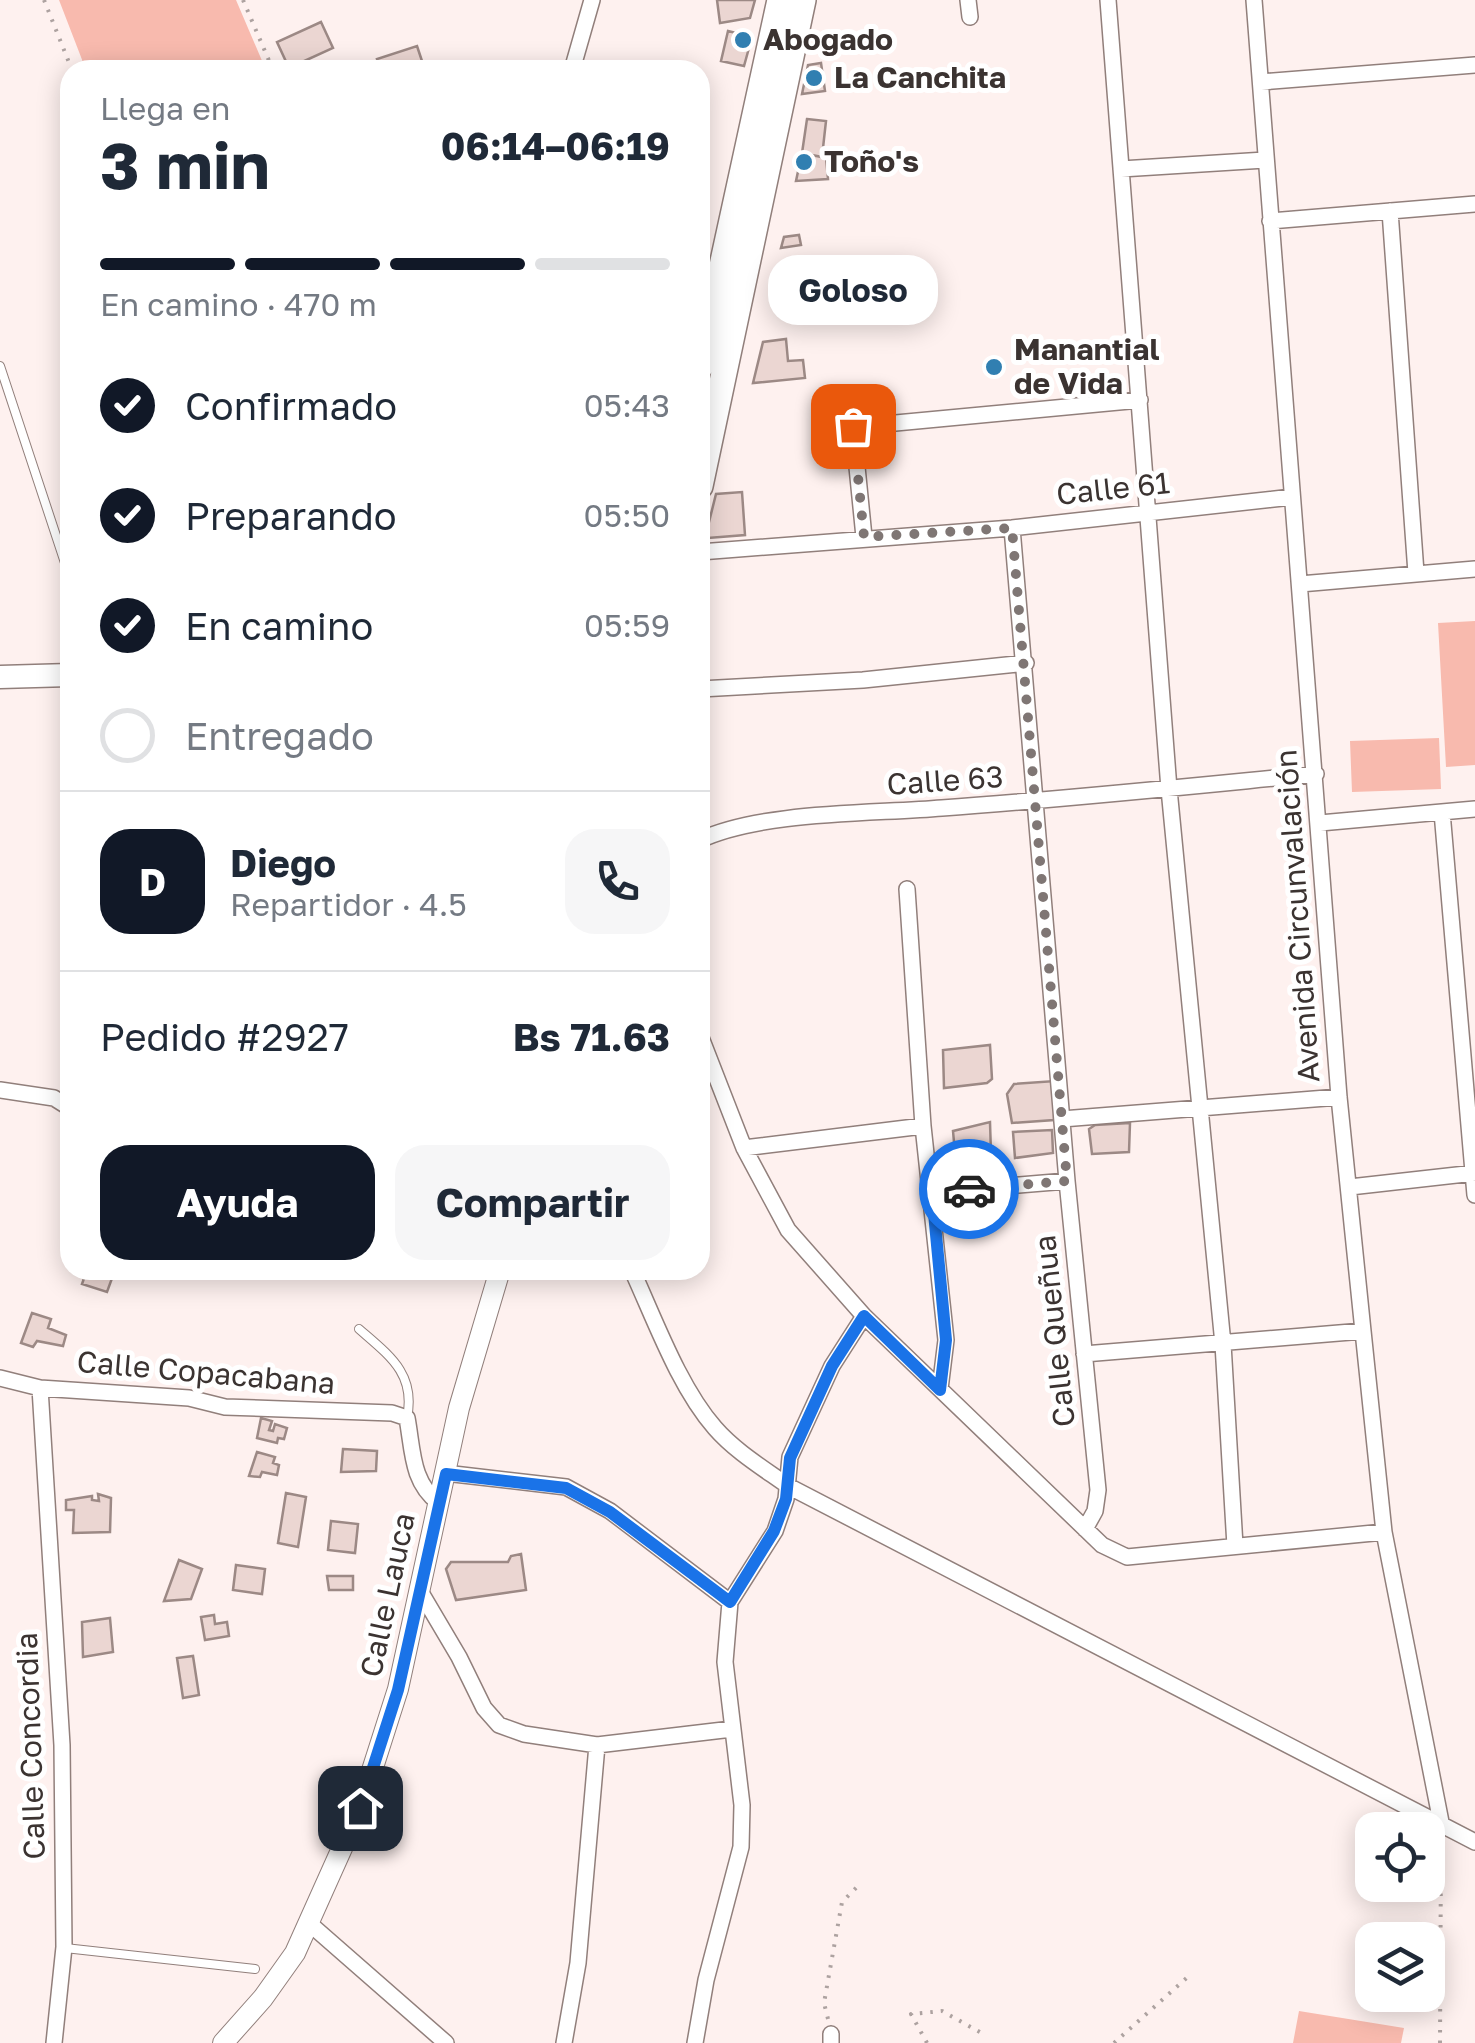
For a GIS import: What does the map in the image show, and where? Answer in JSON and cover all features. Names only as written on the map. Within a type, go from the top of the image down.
[{"type":"main road","points":[[710,321],[780,0]]},
{"type":"main road","points":[[710,439],[803,0]]},
{"type":"main road","points":[[0,677],[60,674]]},
{"type":"street","points":[[575,60],[592,0]]},
{"type":"street","points":[[968,0],[970,18]]},
{"type":"street","points":[[1108,0],[1169,789],[1224,1344],[1236,1546]]},
{"type":"street","name":"Avenida Circunvalación","points":[[1254,0],[1339,1097],[1384,1532],[1439,1812]]},
{"type":"street","points":[[1260,82],[1475,65]]},
{"type":"street","points":[[1122,169],[1265,160]]},
{"type":"street","points":[[1270,221],[1475,204]]},
{"type":"street","points":[[1390,211],[1416,574]]},
{"type":"street","points":[[864,537],[853,426],[1140,400]]},
{"type":"street","name":"Calle 61","points":[[710,551],[1012,528],[1292,497]]},
{"type":"street","name":"Calle Queñua","points":[[1012,528],[1067,1181],[1098,1490],[1095,1511],[1085,1529]]},
{"type":"street","points":[[1300,584],[1475,569]]},
{"type":"street","points":[[710,688],[863,680],[1026,663]]},
{"type":"street","name":"Calle 63","points":[[710,837],[796,819],[1036,802],[1316,774]]},
{"type":"street","points":[[1320,823],[1475,809]]},
{"type":"street","points":[[1442,812],[1475,1195]]},
{"type":"street","points":[[907,889],[924,1126],[946,1340],[940,1390]]},
{"type":"street","points":[[710,1061],[744,1148],[788,1230],[864,1316],[1102,1545],[1128,1557],[1384,1532]]},
{"type":"street","points":[[0,1090],[60,1102]]},
{"type":"street","points":[[1062,1118],[1339,1097]]},
{"type":"street","points":[[744,1148],[924,1126]]},
{"type":"street","points":[[1350,1187],[1474,1173]]},
{"type":"street","points":[[932,1192],[1067,1181]]},
{"type":"street","name":"Calle Lauca","points":[[223,2043],[263,1998],[295,1953],[377,1759],[398,1690],[459,1408],[497,1280]]},
{"type":"street","points":[[637,1280],[692,1396],[715,1429],[788,1486],[1422,1812]]},
{"type":"street","points":[[695,2043],[706,1980],[741,1847],[742,1805],[725,1662],[730,1602],[774,1531],[788,1486],[790,1458],[832,1366],[864,1316]]},
{"type":"street","points":[[1084,1354],[1363,1331]]},
{"type":"street","name":"Calle Copacabana","points":[[0,1378],[40,1388],[189,1398],[240,1408],[392,1414],[407,1418]]},
{"type":"street","name":"Calle Concordia","points":[[40,1388],[62,1744],[64,1948],[54,2043]]},
{"type":"street","points":[[407,1418],[418,1480],[439,1503]]},
{"type":"street","points":[[446,1474],[566,1488],[610,1512],[730,1602]]},
{"type":"street","points":[[420,1591],[484,1708],[499,1725],[524,1734],[597,1745],[732,1730]]},
{"type":"street","points":[[564,2043],[578,1963],[597,1745]]},
{"type":"street","points":[[1445,1824],[1475,1842]]},
{"type":"street","points":[[310,1924],[446,2043]]},
{"type":"lane","points":[[0,366],[60,548]]},
{"type":"lane","points":[[359,1329],[389,1355],[406,1377],[411,1398],[407,1418]]},
{"type":"lane","points":[[64,1948],[255,1970]]},
{"type":"path","points":[[44,0],[68,60]]},
{"type":"path","points":[[243,0],[269,60]]},
{"type":"path","points":[[831,2038],[824,2003],[830,1959],[842,1902],[857,1887]]},
{"type":"path","points":[[1440,2043],[1441,1902]]},
{"type":"path","points":[[1114,2043],[1190,1974]]},
{"type":"path","points":[[927,2043],[910,2014],[942,2011],[985,2035]]},
{"type":"shaded area","points":[[59,0],[236,0],[262,60],[82,60]]},
{"type":"shaded area","points":[[1475,621],[1475,765],[1446,767],[1438,623]]},
{"type":"shaded area","points":[[1439,738],[1441,789],[1352,792],[1350,741]]},
{"type":"shaded area","points":[[1299,2011],[1404,2028],[1401,2043],[1293,2043]]},
{"type":"building","points":[[717,0],[755,0],[750,18],[720,23]]},
{"type":"building","points":[[321,22],[333,48],[307,60],[285,60],[277,42]]},
{"type":"building","points":[[728,31],[752,37],[744,66],[721,61]]},
{"type":"building","points":[[417,46],[422,60],[377,60]]},
{"type":"building","name":"La Canchita","points":[[821,63],[825,91],[802,94],[808,65]]},
{"type":"building","points":[[807,119],[826,121],[822,157],[802,153]]},
{"type":"building","points":[[802,153],[826,158],[828,179],[796,181]]},
{"type":"building","points":[[799,235],[801,245],[781,248],[784,237]]},
{"type":"building","points":[[786,339],[788,361],[803,360],[805,378],[753,383],[763,342]]},
{"type":"building","points":[[742,492],[745,535],[710,538],[716,494]]},
{"type":"building","points":[[990,1045],[992,1079],[987,1083],[944,1088],[943,1050]]},
{"type":"building","points":[[1055,1081],[1054,1120],[1012,1123],[1007,1094],[1014,1084]]},
{"type":"building","points":[[990,1122],[991,1154],[955,1153],[953,1131]]},
{"type":"building","points":[[1130,1123],[1129,1152],[1092,1154],[1089,1129],[1095,1125]]},
{"type":"building","points":[[1052,1130],[1053,1153],[1015,1158],[1013,1132]]},
{"type":"building","points":[[83,1280],[111,1280],[107,1292],[82,1284]]},
{"type":"building","points":[[32,1313],[51,1319],[48,1328],[66,1335],[63,1346],[37,1341],[33,1347],[21,1343]]},
{"type":"building","points":[[261,1418],[272,1421],[269,1430],[273,1431],[275,1424],[287,1428],[284,1439],[278,1438],[277,1443],[257,1438]]},
{"type":"building","points":[[343,1449],[377,1451],[376,1471],[341,1472]]},
{"type":"building","points":[[257,1452],[275,1457],[273,1463],[279,1465],[277,1475],[262,1472],[260,1477],[249,1476]]},
{"type":"building","points":[[286,1493],[306,1497],[298,1547],[278,1543]]},
{"type":"building","points":[[98,1494],[111,1498],[110,1532],[73,1533],[74,1510],[66,1510],[66,1500],[92,1496],[92,1500],[99,1501]]},
{"type":"building","points":[[331,1521],[358,1524],[355,1553],[328,1550]]},
{"type":"building","points":[[521,1554],[526,1590],[456,1600],[446,1569],[451,1562],[508,1562],[511,1556]]},
{"type":"building","points":[[179,1560],[202,1569],[191,1599],[164,1601]]},
{"type":"building","points":[[236,1565],[265,1569],[262,1594],[233,1590]]},
{"type":"building","points":[[327,1576],[353,1576],[353,1590],[329,1590]]},
{"type":"building","points":[[214,1615],[215,1624],[227,1622],[229,1636],[205,1640],[201,1617]]},
{"type":"building","points":[[110,1618],[113,1652],[83,1657],[82,1622]]},
{"type":"building","points":[[193,1656],[199,1695],[183,1698],[177,1658]]},
{"type":"way so far","points":[[853,426],[864,537],[1012,528],[1067,1181],[969,1189]]},
{"type":"place","name":"Abogado","points":[[743,40]]},
{"type":"place","name":"La Canchita","points":[[814,78]]},
{"type":"place","name":"Toño's","points":[[804,162]]},
{"type":"place","name":"Manantial de Vida","points":[[994,367]]},
{"type":"place","name":"Goloso","points":[[853,426]]},
{"type":"route","points":[[360,1808],[398,1690],[446,1474],[566,1488],[589,1498],[730,1602],[774,1531],[786,1499],[790,1458],[832,1366],[864,1316],[940,1390],[946,1340],[932,1192],[969,1189]]}]
